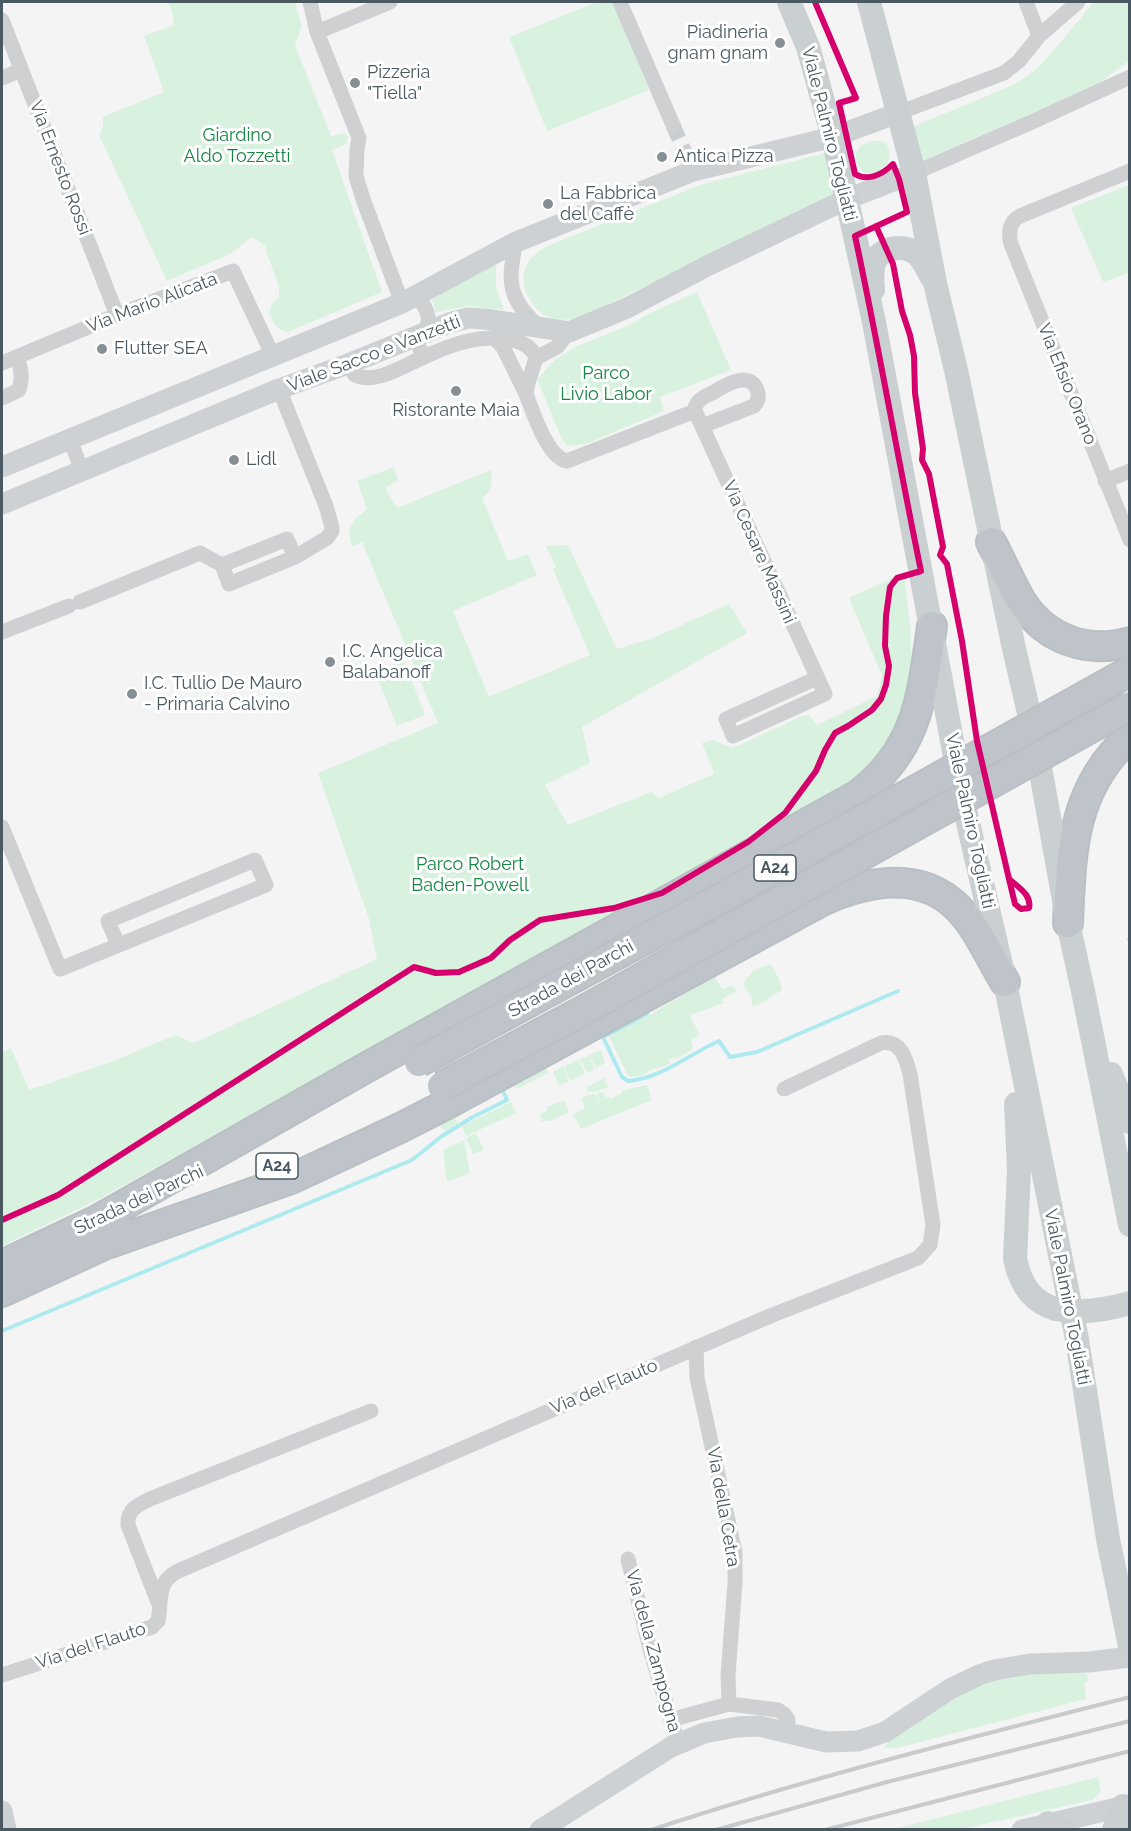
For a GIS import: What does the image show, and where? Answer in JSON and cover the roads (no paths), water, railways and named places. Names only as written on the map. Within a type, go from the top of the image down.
[{"type":"highway","points":[[991,542],[1023,604],[1046,628],[1064,639],[1091,646],[1108,647],[1130,642]]},
{"type":"highway","points":[[101,1233],[333,1087],[858,795],[885,772],[909,733],[922,694],[932,626]]},
{"type":"highway","name":"Strada dei Parchi","points":[[2,1292],[101,1233],[754,880],[1130,671]]},
{"type":"highway","name":"Strada dei Parchi","points":[[2,1265],[101,1233],[368,1124],[586,1009],[1130,706]]},
{"type":"highway","points":[[1068,923],[1074,839],[1083,806],[1108,758],[1130,736]]},
{"type":"highway","points":[[101,1233],[291,1179],[333,1160],[449,1103],[814,906],[850,889],[884,883],[905,883],[924,887],[944,897],[959,909],[969,922],[1005,982]]},
{"type":"main road","name":"Viale Palmiro Togliatti","points":[[789,2],[808,47],[833,137],[874,322],[965,810],[1005,982],[1077,1339],[1108,1539],[1130,1646]]},
{"type":"main road","points":[[869,2],[914,173],[935,283],[956,370],[1035,739],[1068,923],[1130,1225]]},
{"type":"main road","points":[[874,322],[872,273],[875,262],[884,252],[903,248],[915,252],[935,283]]},
{"type":"main road","points":[[1083,991],[1130,1122]]},
{"type":"main road","points":[[1014,1033],[1019,1158],[1015,1259],[1017,1271],[1032,1296],[1046,1306],[1056,1309],[1088,1311],[1130,1303]]},
{"type":"main road","points":[[1114,1830],[1126,1805]]},
{"type":"street","points":[[310,2],[318,32],[359,138],[356,176],[409,299],[427,309],[428,326],[420,333],[424,357]]},
{"type":"street","points":[[318,32],[390,2]]},
{"type":"street","points":[[620,2],[673,125]]},
{"type":"street","points":[[1026,2],[1039,36]]},
{"type":"street","points":[[898,113],[1004,73],[1019,61],[1039,36],[1077,2]]},
{"type":"street","name":"Via Ernesto Rossi","points":[[2,20],[117,315]]},
{"type":"street","points":[[2,78],[21,70]]},
{"type":"street","points":[[914,173],[1130,77]]},
{"type":"street","name":"Viale Sacco e Vanzetti","points":[[2,467],[409,299],[516,242],[689,162],[833,137],[898,113]]},
{"type":"street","name":"Via Efisio Orano","points":[[1130,171],[1020,216],[1014,219],[1010,227],[1011,244],[1130,540]]},
{"type":"street","name":"Viale Sacco e Vanzetti","points":[[2,504],[279,389],[449,323],[468,318],[569,332],[627,308],[709,265],[847,199],[914,173]]},
{"type":"street","points":[[516,242],[511,286],[519,306],[541,329]]},
{"type":"street","name":"Via Mario Alicata","points":[[2,363],[117,315],[233,271],[273,356]]},
{"type":"street","points":[[510,365],[535,360],[557,347],[569,332]]},
{"type":"street","points":[[495,339],[503,347],[549,447],[557,457],[567,460],[695,411],[696,405],[702,399],[730,383],[745,380],[750,382],[757,391],[759,397],[754,406],[702,426]]},
{"type":"street","name":"Viale Sacco e Vanzetti","points":[[348,364],[355,375],[364,378],[374,377],[466,341],[495,339],[524,344],[532,350],[535,360]]},
{"type":"street","points":[[2,398],[19,390],[22,371],[17,357]]},
{"type":"street","points":[[526,394],[535,360]]},
{"type":"street","points":[[2,632],[200,553],[222,565],[229,584],[295,557],[327,538],[332,527],[326,506],[279,389]]},
{"type":"street","name":"Via Cesare Massini","points":[[695,411],[817,678]]},
{"type":"street","points":[[70,439],[82,471]]},
{"type":"street","points":[[1105,481],[1130,471]]},
{"type":"street","points":[[817,678],[825,694],[733,736],[726,719],[817,678]]},
{"type":"street","points":[[2,828],[60,969],[266,885],[255,860],[108,921],[118,945]]},
{"type":"street","name":"Via del Flauto","points":[[2,1675],[149,1629],[158,1621],[163,1585],[176,1572],[696,1347],[914,1260],[924,1253],[931,1240],[932,1219],[910,1074],[905,1057],[898,1047],[891,1042],[881,1042],[784,1089]]},
{"type":"street","name":"Via della Cetra","points":[[696,1347],[697,1378],[735,1552],[735,1595],[728,1675],[729,1704]]},
{"type":"street","points":[[159,1605],[128,1525],[129,1515],[133,1508],[145,1501],[371,1411]]},
{"type":"street","name":"Via della Zampogna","points":[[628,1559],[678,1743]]},
{"type":"street","points":[[540,1830],[678,1743],[704,1733],[759,1726],[833,1743],[858,1740],[885,1732],[950,1689],[994,1670],[1030,1664],[1089,1662],[1130,1657]]},
{"type":"street","points":[[670,1720],[729,1704],[778,1710],[788,1720],[787,1733]]},
{"type":"street","points":[[1022,1830],[1055,1826],[1126,1805]]},
{"type":"street","points":[[2,1811],[6,1830]]},
{"type":"waterway","points":[[601,1033],[622,1077],[628,1081],[652,1076],[719,1041],[730,1057],[757,1052],[898,991]]},
{"type":"waterway","points":[[603,1037],[647,1014]]},
{"type":"waterway","points":[[2,1331],[412,1160],[442,1136],[507,1100],[502,1089]]},
{"type":"tunnel","points":[[673,125],[685,153]]},
{"type":"railway","points":[[651,1830],[829,1776],[1130,1697]]},
{"type":"railway","points":[[716,1830],[887,1782],[1130,1721]]},
{"type":"railway","points":[[825,1830],[1130,1751]]},
{"type":"place","name":"Piadineria gnam gnam","points":[[780,43]]},
{"type":"place","name":"Pizzeria \"Tiella\"","points":[[355,83]]},
{"type":"place","name":"Antica Pizza","points":[[662,157]]},
{"type":"place","name":"La Fabbrica del Caffè","points":[[548,204]]},
{"type":"place","name":"Flutter SEA","points":[[102,349]]},
{"type":"place","name":"Ristorante Maia","points":[[456,391]]},
{"type":"place","name":"Lidl","points":[[234,460]]},
{"type":"place","name":"I.C. Angelica Balabanoff","points":[[330,662]]},
{"type":"place","name":"I.C. Tullio De Mauro - Primaria Calvino","points":[[132,694]]},
{"type":"park label","name":"Giardino Aldo Tozzetti","points":[[237,146]]},
{"type":"park label","name":"Parco Livio Labor","points":[[606,384]]},
{"type":"park label","name":"Parco Robert Baden-Powell","points":[[470,875]]}]
